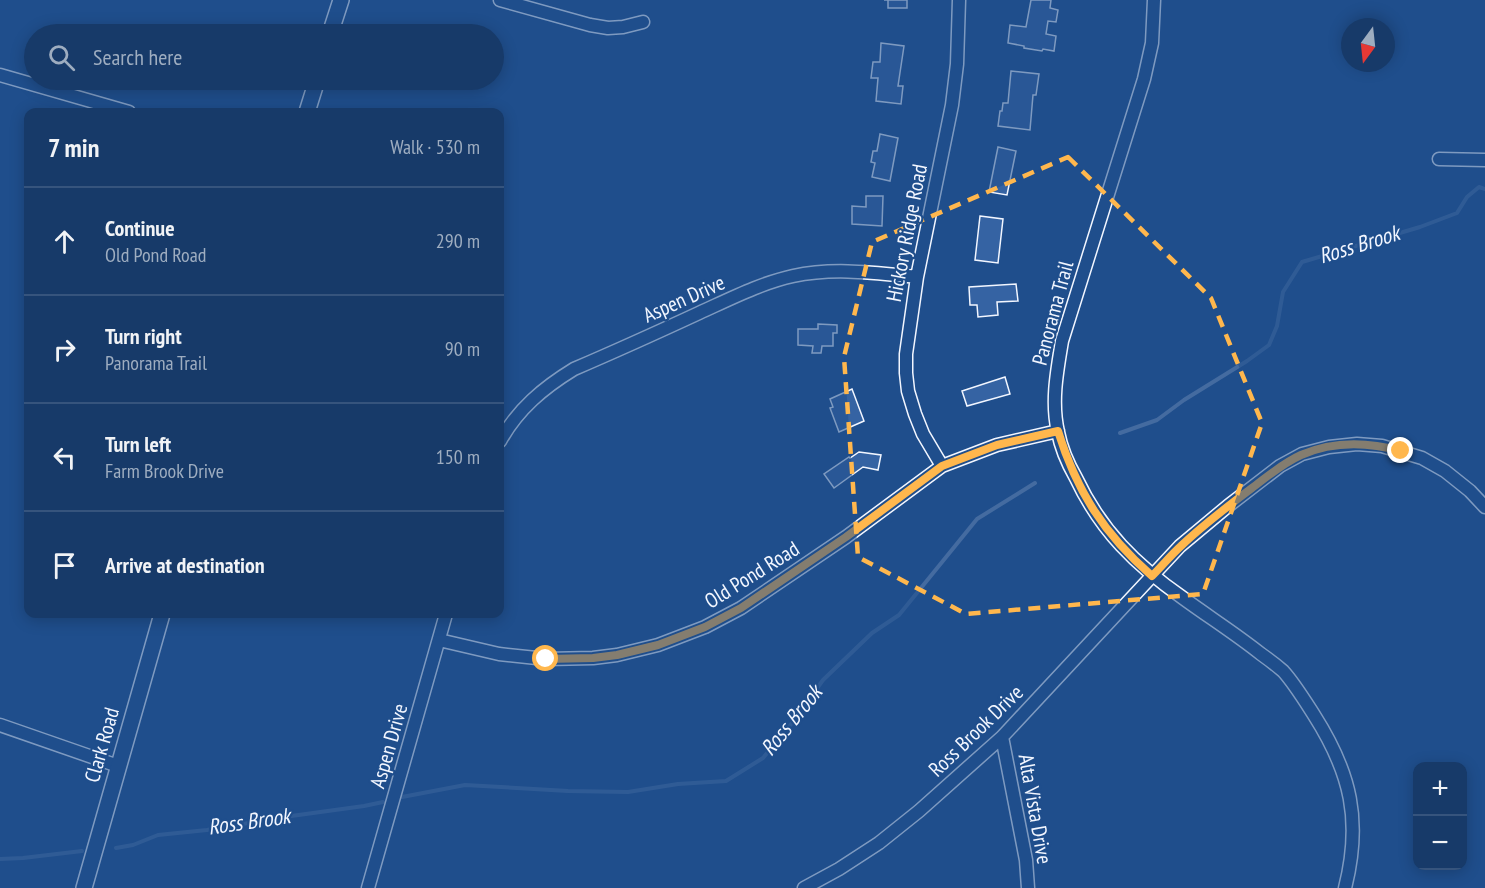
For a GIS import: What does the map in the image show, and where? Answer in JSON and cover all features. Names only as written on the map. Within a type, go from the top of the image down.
[{"type":"street","points":[[333,24],[341,0]]},
{"type":"street","points":[[500,0],[590,26],[623,27],[643,22]]},
{"type":"street","name":"Hickory Ridge Road","points":[[942,466],[923,434],[915,414],[908,391],[906,354],[917,277],[952,105],[957,64],[959,0]]},
{"type":"street","name":"Panorama Trail","points":[[1154,0],[1152,43],[1144,79],[1062,341],[1056,378],[1055,414],[1058,431],[1071,470],[1102,524],[1135,561],[1152,576],[1283,671],[1324,730],[1339,760],[1348,789],[1353,821],[1353,854],[1345,888]]},
{"type":"street","points":[[0,75],[24,82]]},
{"type":"street","points":[[52,90],[115,108]]},
{"type":"street","points":[[308,108],[314,90]]},
{"type":"street","points":[[1439,159],[1485,160]]},
{"type":"street","name":"Aspen Drive","points":[[504,433],[532,398],[574,369],[733,298],[778,281],[794,276],[843,271],[917,277]]},
{"type":"street","name":"Old Pond Road","points":[[439,640],[499,654],[546,659],[617,655],[658,645],[705,627],[741,608],[846,537],[942,466],[997,445],[1058,431]]},
{"type":"street","name":"Ross Brook Drive","points":[[804,888],[879,843],[919,811],[1002,737],[1180,546],[1280,466],[1302,454],[1329,447],[1356,444],[1382,446],[1422,458],[1445,471],[1470,491],[1485,507]]},
{"type":"street","name":"Clark Road","points":[[84,888],[161,618]]},
{"type":"street","name":"Aspen Drive","points":[[368,888],[445,618]]},
{"type":"street","points":[[0,725],[118,766]]},
{"type":"street","name":"Alta Vista Drive","points":[[1002,737],[1026,860],[1028,888]]},
{"type":"highlighted area","points":[[1068,157],[1211,298],[1262,423],[1203,594],[966,614],[858,557],[844,357],[872,242]]},
{"type":"building","points":[[888,0],[907,0],[907,8],[888,8]]},
{"type":"building","points":[[1031,0],[1051,0],[1050,8],[1058,10],[1056,22],[1048,21],[1046,34],[1056,36],[1054,51],[1024,48],[1024,46],[1008,43],[1010,25],[1026,27]]},
{"type":"building","points":[[881,43],[904,46],[898,86],[903,86],[901,104],[876,101],[878,78],[871,78],[873,62],[880,62]]},
{"type":"building","points":[[1011,71],[1039,74],[1036,95],[1033,95],[1030,130],[998,126],[1003,103],[1008,103]]},
{"type":"building","points":[[880,134],[898,138],[890,181],[872,177],[875,163],[871,162],[873,151],[877,151]]},
{"type":"building","points":[[998,147],[1016,151],[1007,195],[989,192]]},
{"type":"building","points":[[866,196],[883,196],[882,226],[852,224],[852,206],[866,207]]},
{"type":"building","points":[[980,216],[1003,219],[998,263],[975,260]]},
{"type":"building","points":[[1016,284],[1018,301],[997,302],[998,315],[978,317],[977,305],[970,305],[969,287]]},
{"type":"building","points":[[818,324],[837,325],[837,333],[833,333],[833,346],[822,346],[821,353],[812,353],[813,346],[798,345],[798,329],[818,329]]},
{"type":"building","points":[[1005,377],[1010,394],[967,406],[962,391]]},
{"type":"building","points":[[852,389],[864,421],[839,432],[830,408],[833,407],[830,399]]},
{"type":"building","points":[[859,452],[881,455],[878,470],[863,467],[834,488],[824,474]]},
{"type":"waterway","name":"Ross Brook","points":[[1120,433],[1157,420],[1269,345],[1277,326],[1283,292],[1302,262],[1420,227],[1457,213],[1467,197],[1479,187],[1485,189]]},
{"type":"waterway","name":"Ross Brook","points":[[402,797],[465,785],[628,792],[678,784],[726,781],[763,758],[823,680],[872,633],[899,615],[977,519],[1035,483]]},
{"type":"waterway","name":"Ross Brook","points":[[116,848],[133,845],[158,835],[207,830],[383,802]]},
{"type":"waterway","name":"Ross Brook","points":[[0,859],[82,851]]},
{"type":"route","points":[[546,659],[617,655],[658,645],[705,627],[741,608],[846,537],[942,466],[997,445],[1058,431],[1071,470],[1090,506],[1102,524],[1135,561],[1152,576],[1180,546],[1228,506],[1280,466],[1302,454],[1329,447],[1356,444],[1382,446],[1401,451]]}]
